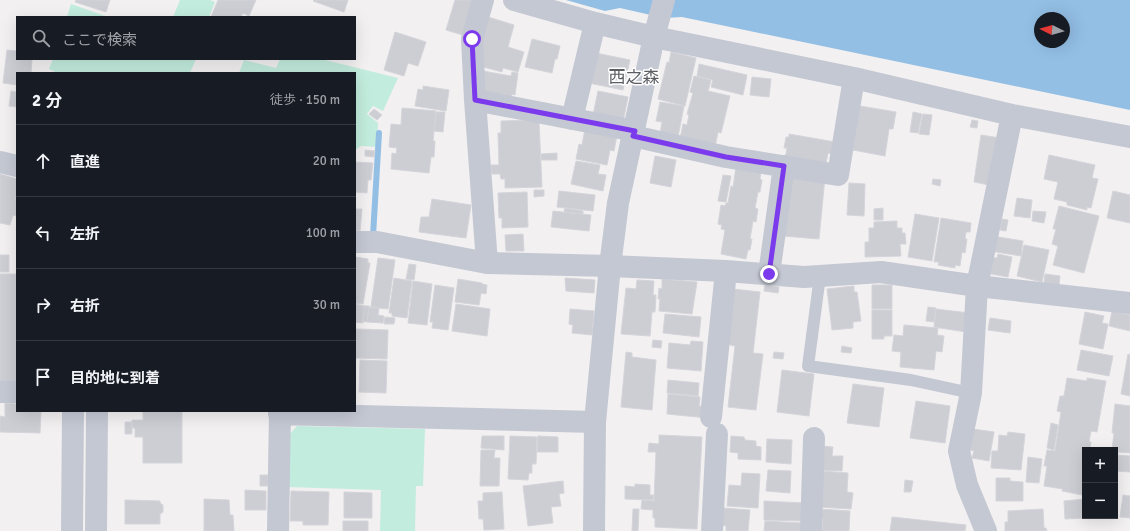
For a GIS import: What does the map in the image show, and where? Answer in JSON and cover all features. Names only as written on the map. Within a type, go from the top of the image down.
[{"type":"street","points":[[483,0],[472,39],[487,263]]},
{"type":"street","points":[[514,0],[595,23],[656,30],[1012,115],[1130,137]]},
{"type":"street","points":[[594,531],[594,422],[618,203],[664,0]]},
{"type":"street","points":[[572,119],[595,23]]},
{"type":"street","points":[[475,100],[634,133],[726,157],[838,174],[854,78]]},
{"type":"street","points":[[986,531],[967,485],[959,451],[971,393],[977,286],[1012,115]]},
{"type":"street","points":[[0,162],[16,166]]},
{"type":"street","points":[[769,274],[784,166]]},
{"type":"street","points":[[356,242],[377,242],[487,263],[726,271],[804,277],[881,272],[977,286],[1130,303]]},
{"type":"street","points":[[712,531],[714,426],[726,271]]},
{"type":"street","points":[[0,392],[16,392]]},
{"type":"street","points":[[72,531],[73,412]]},
{"type":"street","points":[[96,531],[97,412]]},
{"type":"street","points":[[278,531],[279,413],[594,422]]},
{"type":"street","points":[[811,531],[814,438]]},
{"type":"lane","points":[[820,276],[808,366],[911,380],[971,393]]},
{"type":"green space","points":[[180,0],[210,0],[215,2],[209,16],[173,16]]},
{"type":"green space","points":[[71,4],[105,16],[67,16]]},
{"type":"green space","points":[[53,60],[196,60],[190,72],[55,72],[49,69]]},
{"type":"green space","points":[[244,60],[276,68],[280,60],[325,60],[398,78],[383,111],[373,106],[367,114],[378,123],[377,147],[361,146],[356,149],[356,72],[239,72]]},
{"type":"green space","points":[[297,426],[425,429],[423,486],[416,486],[415,531],[380,531],[381,490],[288,487],[289,435]]},
{"type":"water","points":[[566,0],[1130,0],[1130,110],[682,17],[664,18],[620,8],[605,11]]},
{"type":"building","points":[[76,0],[110,0],[106,12],[75,2]]},
{"type":"building","points":[[218,0],[256,0],[249,16],[243,13],[242,16],[211,16]]},
{"type":"building","points":[[348,0],[344,12],[313,1]]},
{"type":"building","points":[[455,0],[477,0],[466,36],[446,30]]},
{"type":"building","points":[[485,16],[514,25],[508,47],[524,52],[518,72],[503,68],[502,72],[480,66],[478,53]]},
{"type":"building","points":[[395,32],[426,42],[418,66],[408,63],[404,76],[384,70]]},
{"type":"building","points":[[532,39],[560,46],[552,73],[525,67]]},
{"type":"building","points":[[7,50],[16,51],[16,60],[32,60],[31,72],[16,72],[16,85],[3,83]]},
{"type":"building","points":[[591,52],[630,60],[623,90],[584,82]]},
{"type":"building","points":[[671,52],[696,58],[685,106],[658,99]]},
{"type":"building","points":[[699,64],[747,75],[743,95],[711,87],[713,80],[697,76]]},
{"type":"building","points":[[483,71],[511,76],[512,72],[518,73],[515,95],[512,94],[511,101],[484,97]]},
{"type":"building","points":[[694,76],[711,80],[708,91],[730,96],[721,133],[718,132],[715,147],[680,139],[683,124],[687,125],[689,115],[687,114],[693,93],[690,92]]},
{"type":"building","points":[[752,77],[771,79],[769,97],[750,95]]},
{"type":"building","points":[[423,86],[449,90],[446,111],[415,106],[418,89],[423,90]]},
{"type":"building","points":[[11,91],[16,92],[16,107],[9,106]]},
{"type":"building","points":[[598,91],[628,97],[623,122],[593,115]]},
{"type":"building","points":[[660,102],[684,106],[678,137],[660,134],[662,122],[656,121]]},
{"type":"building","points":[[860,106],[896,112],[893,129],[889,129],[885,156],[853,150]]},
{"type":"building","points":[[402,108],[436,111],[433,141],[435,141],[434,157],[431,157],[429,173],[391,169],[392,153],[396,154],[397,148],[389,147],[391,124],[401,125]]},
{"type":"building","points":[[374,109],[382,115],[377,120],[369,114]]},
{"type":"building","points":[[436,112],[445,112],[443,132],[434,131]]},
{"type":"building","points":[[913,112],[922,114],[918,133],[910,132]]},
{"type":"building","points":[[923,114],[932,115],[929,135],[919,134]]},
{"type":"building","points":[[534,120],[539,122],[542,187],[505,188],[505,179],[501,179],[500,174],[492,174],[491,165],[499,165],[498,133],[501,133],[501,121]]},
{"type":"building","points":[[972,120],[978,121],[977,128],[970,127]]},
{"type":"building","points":[[585,129],[617,135],[614,151],[610,150],[607,165],[576,159],[579,144],[582,145]]},
{"type":"building","points":[[789,134],[835,142],[832,154],[828,153],[826,163],[785,159],[787,148],[784,148],[786,137],[789,137]]},
{"type":"building","points":[[981,135],[1000,138],[994,186],[974,182]]},
{"type":"building","points":[[365,150],[375,151],[374,157],[365,156]]},
{"type":"building","points":[[557,153],[557,160],[541,160],[541,154]]},
{"type":"building","points":[[1049,155],[1095,165],[1092,178],[1098,179],[1091,208],[1087,207],[1087,210],[1067,205],[1067,202],[1054,199],[1058,182],[1044,179]]},
{"type":"building","points":[[655,156],[676,160],[671,187],[650,183]]},
{"type":"building","points":[[576,161],[600,165],[598,174],[606,175],[603,191],[571,184]]},
{"type":"building","points":[[356,162],[373,163],[371,180],[368,180],[367,193],[356,192]]},
{"type":"building","points":[[736,167],[761,171],[760,179],[762,180],[755,208],[758,209],[756,222],[753,221],[750,250],[748,250],[746,259],[721,254],[725,230],[721,229],[722,225],[718,224],[721,205],[725,206],[726,203],[728,203],[731,186],[733,187]]},
{"type":"building","points":[[788,173],[825,177],[819,239],[783,236]]},
{"type":"building","points":[[0,174],[16,179],[16,216],[13,215],[10,225],[0,223]]},
{"type":"building","points":[[723,175],[731,176],[726,202],[718,201]]},
{"type":"building","points":[[933,179],[941,180],[940,186],[932,184]]},
{"type":"building","points":[[849,183],[865,184],[864,216],[847,215]]},
{"type":"building","points":[[534,190],[544,190],[544,196],[534,197]]},
{"type":"building","points":[[559,191],[595,195],[593,211],[557,207]]},
{"type":"building","points":[[1113,191],[1130,195],[1130,223],[1107,218]]},
{"type":"building","points":[[527,192],[528,227],[502,228],[502,218],[499,218],[498,193]]},
{"type":"building","points":[[1017,198],[1032,200],[1030,218],[1014,216]]},
{"type":"building","points":[[432,199],[471,205],[466,238],[419,232],[421,217],[429,217]]},
{"type":"building","points":[[1059,206],[1099,216],[1084,273],[1053,265],[1058,246],[1052,244],[1056,229],[1053,229]]},
{"type":"building","points":[[565,208],[583,211],[583,214],[564,212]]},
{"type":"building","points":[[883,208],[883,220],[874,220],[874,209]]},
{"type":"building","points":[[356,209],[362,209],[360,231],[356,230]]},
{"type":"building","points":[[553,211],[591,215],[589,231],[551,227]]},
{"type":"building","points":[[1033,211],[1046,212],[1044,223],[1032,221]]},
{"type":"building","points":[[915,214],[939,218],[932,261],[908,257]]},
{"type":"building","points":[[941,218],[971,223],[970,232],[966,232],[965,239],[967,239],[965,253],[962,252],[960,266],[955,265],[955,268],[938,265],[939,262],[934,262]]},
{"type":"building","points":[[1002,219],[1008,220],[1006,231],[1000,230]]},
{"type":"building","points":[[897,221],[897,228],[902,228],[902,233],[905,233],[906,244],[900,244],[901,256],[865,257],[865,242],[869,242],[869,228],[874,228],[874,222]]},
{"type":"building","points":[[523,234],[524,251],[506,251],[505,235]]},
{"type":"building","points":[[993,236],[1023,241],[1021,256],[990,251]]},
{"type":"building","points":[[1024,245],[1049,250],[1042,282],[1017,276]]},
{"type":"building","points":[[998,254],[1012,257],[1008,277],[986,273],[989,257],[997,258]]},
{"type":"building","points":[[0,255],[9,255],[9,272],[0,272]]},
{"type":"building","points":[[356,257],[368,259],[368,263],[370,263],[363,304],[356,303]]},
{"type":"building","points":[[378,258],[395,260],[388,309],[371,307]]},
{"type":"building","points":[[409,264],[416,265],[414,280],[406,279]]},
{"type":"building","points":[[0,274],[16,274],[16,382],[0,382]]},
{"type":"building","points":[[1045,274],[1060,276],[1059,285],[1044,283]]},
{"type":"building","points":[[394,278],[412,281],[407,318],[392,316],[392,313],[389,313]]},
{"type":"building","points":[[565,278],[595,280],[594,293],[566,291]]},
{"type":"building","points":[[458,279],[487,285],[486,294],[481,293],[479,305],[455,302]]},
{"type":"building","points":[[662,279],[697,282],[692,314],[659,311],[659,288],[662,289]]},
{"type":"building","points":[[637,280],[654,281],[653,295],[656,295],[655,312],[652,312],[650,336],[621,334],[626,288],[636,289]]},
{"type":"building","points":[[413,281],[432,284],[427,325],[408,323]]},
{"type":"building","points":[[435,285],[454,288],[448,330],[432,328],[433,322],[430,322]]},
{"type":"building","points":[[765,285],[779,287],[778,293],[764,291]]},
{"type":"building","points":[[872,285],[892,285],[892,309],[872,309]]},
{"type":"building","points":[[854,286],[854,292],[857,292],[861,321],[853,322],[853,328],[832,330],[827,289]]},
{"type":"building","points":[[733,289],[760,292],[753,353],[763,354],[756,410],[728,407],[735,346],[726,344]]},
{"type":"building","points":[[356,304],[365,306],[363,323],[356,322]]},
{"type":"building","points":[[456,304],[490,309],[487,336],[452,331]]},
{"type":"building","points":[[365,306],[369,306],[367,322],[363,321]]},
{"type":"building","points":[[369,307],[379,308],[378,315],[384,316],[383,323],[367,322]]},
{"type":"building","points":[[928,307],[936,308],[934,322],[926,321]]},
{"type":"building","points":[[570,309],[594,311],[592,335],[572,333],[573,325],[569,324]]},
{"type":"building","points":[[936,309],[969,313],[966,332],[934,327]]},
{"type":"building","points":[[872,310],[892,310],[892,336],[884,336],[884,339],[872,339]]},
{"type":"building","points":[[1112,311],[1130,315],[1130,331],[1109,326]]},
{"type":"building","points":[[1085,312],[1104,316],[1102,323],[1108,324],[1103,349],[1079,344]]},
{"type":"building","points":[[665,314],[701,317],[699,337],[663,333]]},
{"type":"building","points":[[385,317],[395,318],[394,324],[384,324]]},
{"type":"building","points":[[990,318],[1011,321],[1010,333],[988,330]]},
{"type":"building","points":[[904,325],[938,328],[937,335],[944,336],[942,352],[936,351],[934,370],[900,367],[901,352],[892,351],[894,335],[903,336]]},
{"type":"building","points":[[356,329],[388,330],[387,359],[356,358]]},
{"type":"building","points":[[653,340],[662,341],[661,348],[652,347]]},
{"type":"building","points":[[691,341],[703,342],[701,371],[667,368],[669,343],[690,345]]},
{"type":"building","points":[[842,346],[852,348],[851,353],[841,352]]},
{"type":"building","points":[[1081,350],[1113,356],[1109,376],[1077,370]]},
{"type":"building","points":[[626,352],[632,353],[632,357],[656,360],[652,410],[621,407]]},
{"type":"building","points":[[774,352],[784,353],[783,359],[773,358]]},
{"type":"building","points":[[1128,354],[1130,355],[1130,396],[1121,394]]},
{"type":"building","points":[[360,360],[387,361],[386,393],[359,392]]},
{"type":"building","points":[[782,370],[814,374],[809,416],[777,412]]},
{"type":"building","points":[[1067,378],[1087,381],[1087,378],[1106,381],[1097,432],[1091,431],[1089,442],[1091,442],[1090,447],[1082,447],[1082,495],[1062,491],[1063,489],[1044,486],[1047,466],[1044,466],[1047,450],[1055,451],[1061,412],[1057,411],[1060,396],[1064,396]]},
{"type":"building","points":[[668,380],[699,383],[698,396],[667,393]]},
{"type":"building","points":[[853,384],[884,388],[879,427],[847,423]]},
{"type":"building","points":[[668,394],[700,397],[699,406],[709,407],[708,418],[667,414]]},
{"type":"building","points":[[916,401],[950,406],[945,443],[910,438]]},
{"type":"building","points":[[5,403],[16,404],[16,412],[41,412],[40,433],[0,432],[0,416],[5,417]]},
{"type":"building","points":[[1115,404],[1130,406],[1130,453],[1118,452],[1118,447],[1112,447],[1114,433],[1112,433]]},
{"type":"building","points":[[143,412],[182,412],[182,463],[143,463],[143,437],[135,437],[135,428],[132,428],[132,420],[143,420]]},
{"type":"building","points":[[125,422],[132,422],[132,434],[125,434]]},
{"type":"building","points":[[1051,423],[1058,425],[1054,450],[1047,448]]},
{"type":"building","points":[[973,429],[994,432],[989,461],[972,458],[974,451],[970,450]]},
{"type":"building","points":[[1008,432],[1025,434],[1021,470],[991,468],[992,451],[998,451],[999,435],[1007,436]]},
{"type":"building","points":[[659,435],[702,437],[697,529],[655,527],[653,510],[641,509],[642,500],[654,501],[656,452],[648,452],[649,443],[659,444]]},
{"type":"building","points":[[482,436],[504,436],[504,450],[481,448]]},
{"type":"building","points":[[510,436],[537,437],[536,464],[532,464],[532,473],[529,473],[528,480],[508,479]]},
{"type":"building","points":[[538,436],[558,437],[558,452],[537,452]]},
{"type":"building","points":[[731,436],[744,437],[745,440],[756,441],[756,446],[761,447],[761,460],[738,459],[738,453],[730,452]]},
{"type":"building","points":[[767,439],[792,440],[791,464],[766,462]]},
{"type":"building","points":[[820,446],[833,447],[832,456],[843,456],[842,471],[819,470]]},
{"type":"building","points":[[481,450],[495,450],[494,458],[500,458],[499,486],[480,486]]},
{"type":"building","points":[[1118,455],[1130,456],[1130,472],[1118,471]]},
{"type":"building","points":[[1028,457],[1042,459],[1039,483],[1026,482]]},
{"type":"building","points":[[768,470],[791,471],[790,493],[766,491]]},
{"type":"building","points":[[821,471],[848,473],[847,492],[853,493],[851,509],[819,507]]},
{"type":"building","points":[[742,473],[760,474],[758,508],[727,506],[729,485],[741,486]]},
{"type":"building","points":[[260,475],[268,475],[268,486],[260,486]]},
{"type":"building","points":[[996,478],[1010,478],[1010,481],[1023,482],[1023,501],[996,501]]},
{"type":"building","points":[[905,480],[913,481],[911,492],[904,492]]},
{"type":"building","points":[[563,481],[564,493],[559,494],[561,506],[551,507],[553,523],[528,526],[523,486]]},
{"type":"building","points":[[635,484],[650,485],[650,495],[654,495],[653,500],[625,499],[625,486],[635,487]]},
{"type":"building","points":[[245,490],[266,491],[266,510],[245,510]]},
{"type":"building","points":[[291,491],[329,492],[328,525],[303,525],[303,521],[290,521]]},
{"type":"building","points":[[344,492],[372,493],[372,518],[344,518]]},
{"type":"building","points":[[502,492],[504,529],[484,530],[483,519],[479,519],[478,501],[483,501],[483,493]]},
{"type":"building","points":[[1123,495],[1130,496],[1130,518],[1120,517]]},
{"type":"building","points":[[204,499],[229,500],[230,515],[233,515],[234,531],[204,531]]},
{"type":"building","points":[[1082,499],[1082,518],[1065,519],[1064,501]]},
{"type":"building","points":[[125,500],[160,501],[163,505],[163,512],[160,514],[160,524],[125,524]]},
{"type":"building","points":[[764,501],[803,503],[803,521],[764,520]]},
{"type":"building","points":[[723,508],[750,510],[748,531],[726,531],[726,526],[721,525]]},
{"type":"building","points":[[633,509],[639,509],[638,531],[632,531]]},
{"type":"building","points":[[819,509],[850,511],[849,531],[822,531],[823,519],[818,518]]},
{"type":"building","points":[[1043,509],[1044,528],[1046,528],[1047,531],[1005,531],[1005,522],[1008,522],[1008,511]]},
{"type":"building","points":[[892,517],[966,525],[965,531],[890,531]]},
{"type":"building","points":[[343,521],[368,521],[368,531],[343,531]]},
{"type":"building","points":[[765,521],[801,523],[801,531],[764,531]]},
{"type":"waterway","points":[[373,236],[379,133]]},
{"type":"district","name":"西之森","points":[[634,77]]},
{"type":"route","points":[[472,39],[475,100],[635,131],[633,136],[726,157],[784,166],[769,274]]}]
